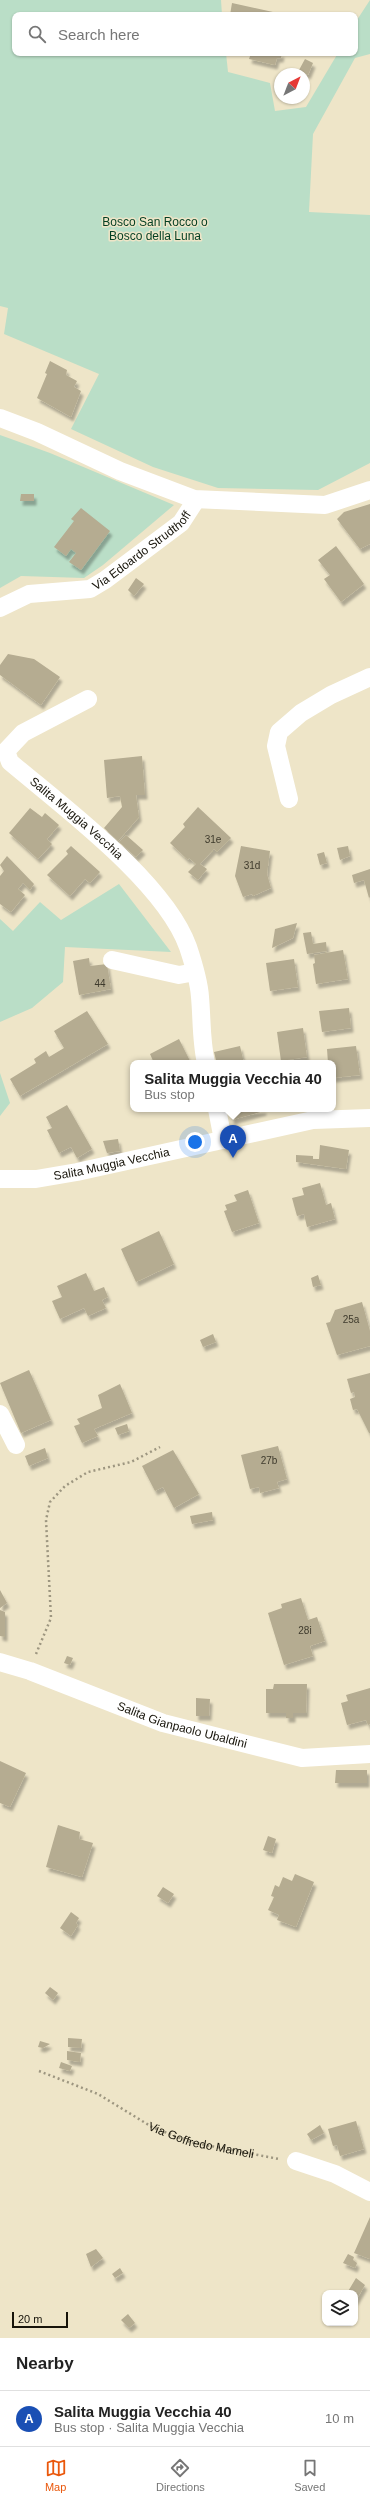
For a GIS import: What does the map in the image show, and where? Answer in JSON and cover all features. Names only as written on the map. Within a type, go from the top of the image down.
[{"type":"street","points":[[0,418],[37,432],[120,471],[194,499]]},
{"type":"street","name":"Via Edoardo Strudthoff","points":[[0,608],[29,594],[90,589],[105,580],[181,523],[194,503],[194,499],[325,505],[370,490]]},
{"type":"street","points":[[289,799],[276,746],[279,732],[301,713],[331,695],[370,676]]},
{"type":"street","name":"Salita Muggia Vecchia","points":[[88,699],[23,733],[6,751],[10,762],[113,850],[150,887],[175,922],[187,946],[195,972],[200,995],[202,1046],[205,1060]]},
{"type":"street","points":[[112,960],[179,975],[195,972]]},
{"type":"street","points":[[218,1112],[223,1140]]},
{"type":"street","name":"Salita Muggia Vecchia","points":[[0,1179],[36,1179],[77,1172],[223,1140],[256,1131],[313,1120],[370,1118]]},
{"type":"street","points":[[0,1414],[16,1445]]},
{"type":"street","name":"Salita Gianpaolo Ubaldini","points":[[0,1662],[30,1671],[163,1723],[302,1758],[370,1754]]},
{"type":"street","points":[[296,2161],[335,2174],[370,2192]]},
{"type":"path","points":[[30,1671],[51,1618],[46,1520],[50,1502],[65,1486],[88,1472],[131,1462],[160,1447]]},
{"type":"path","name":"Via Goffredo Mameli","points":[[39,2072],[98,2094],[152,2127],[190,2142],[253,2156],[296,2161]]},
{"type":"green space","name":"Bosco San Rocco o Bosco della Luna","points":[[0,0],[221,0],[222,12],[12,12],[12,56],[226,56],[228,72],[270,83],[275,111],[306,107],[308,104],[310,104],[310,100],[336,56],[358,56],[358,18],[370,0],[370,54],[355,58],[313,134],[309,212],[370,215],[370,463],[318,490],[218,488],[153,467],[71,429],[99,374],[4,334],[8,308],[0,306]]},
{"type":"green space","points":[[0,435],[50,453],[174,505],[103,565],[84,578],[21,576],[0,588]]},
{"type":"green space","points":[[119,884],[171,952],[65,947],[63,982],[32,1008],[0,1022],[0,919],[13,931],[40,902],[61,920]]},
{"type":"green space","points":[[0,1073],[10,1103],[0,1116]]},
{"type":"building","points":[[232,3],[273,12],[230,12]]},
{"type":"building","points":[[250,56],[281,56],[281,58],[277,58],[275,65],[249,59]]},
{"type":"building","points":[[305,59],[313,63],[310,70],[310,68],[300,68]]},
{"type":"building","points":[[50,361],[67,370],[66,375],[77,381],[74,387],[81,391],[71,417],[37,398],[47,374],[45,373]]},
{"type":"building","points":[[21,494],[34,494],[34,501],[20,501]]},
{"type":"building","points":[[370,504],[370,544],[360,549],[337,519],[344,512]]},
{"type":"building","points":[[81,508],[110,531],[81,570],[69,562],[76,553],[71,549],[66,556],[54,547],[74,521],[71,519]]},
{"type":"building","points":[[336,546],[364,584],[341,602],[324,579],[330,575],[318,560]]},
{"type":"building","points":[[136,578],[144,584],[134,596],[128,590]]},
{"type":"building","points":[[8,654],[34,659],[60,677],[41,705],[0,675],[0,665]]},
{"type":"building","points":[[142,756],[145,795],[136,795],[139,817],[118,841],[104,828],[122,807],[120,796],[107,798],[104,760]]},
{"type":"building","points":[[198,807],[231,838],[217,852],[214,849],[200,864],[207,869],[198,880],[188,872],[196,864],[189,858],[188,860],[170,843],[185,827],[183,824]]},
{"type":"building","points":[[30,808],[42,817],[45,813],[59,825],[47,839],[52,844],[38,859],[9,833]]},
{"type":"building","points":[[126,835],[143,850],[136,857],[119,842]]},
{"type":"building","points":[[71,846],[100,872],[90,883],[85,879],[70,896],[47,875],[68,854],[66,851]]},
{"type":"building","points":[[241,846],[270,851],[267,874],[271,888],[253,896],[252,894],[243,897],[235,876]]},
{"type":"building","points":[[348,846],[350,856],[340,860],[337,848]]},
{"type":"building","points":[[324,852],[327,863],[320,865],[317,854]]},
{"type":"building","points":[[7,856],[34,884],[30,890],[23,883],[18,889],[25,895],[11,912],[0,904],[0,876],[4,871],[0,865]]},
{"type":"building","points":[[370,869],[369,898],[364,880],[354,883],[352,875]]},
{"type":"building","points":[[297,923],[293,938],[272,948],[275,929]]},
{"type":"building","points":[[311,932],[313,944],[326,942],[327,951],[307,954],[303,933]]},
{"type":"building","points":[[343,950],[348,979],[316,984],[313,964],[315,963],[314,955]]},
{"type":"building","points":[[89,958],[90,966],[107,964],[111,989],[79,995],[73,961]]},
{"type":"building","points":[[294,959],[298,987],[270,991],[266,963]]},
{"type":"building","points":[[349,1008],[351,1028],[322,1032],[319,1011]]},
{"type":"building","points":[[87,1011],[108,1044],[20,1096],[10,1079],[36,1063],[34,1059],[46,1051],[49,1057],[64,1048],[54,1031]]},
{"type":"building","points":[[303,1028],[307,1057],[281,1060],[277,1032]]},
{"type":"building","points":[[179,1039],[190,1060],[153,1060],[150,1054]]},
{"type":"building","points":[[240,1046],[243,1060],[216,1060],[214,1052]]},
{"type":"building","points":[[356,1046],[360,1075],[336,1078],[336,1060],[328,1060],[327,1049]]},
{"type":"building","points":[[67,1105],[92,1149],[77,1158],[71,1147],[59,1153],[47,1130],[52,1128],[46,1117]]},
{"type":"building","points":[[230,1112],[260,1112],[232,1120]]},
{"type":"building","points":[[118,1139],[120,1151],[107,1153],[103,1141]]},
{"type":"building","points":[[320,1145],[349,1150],[346,1169],[296,1162],[296,1155],[313,1156],[313,1159],[319,1159]]},
{"type":"building","points":[[320,1183],[326,1205],[331,1203],[335,1219],[307,1227],[304,1214],[297,1216],[292,1198],[304,1195],[302,1188]]},
{"type":"building","points":[[248,1190],[259,1223],[232,1232],[224,1211],[227,1210],[225,1205],[237,1201],[234,1195]]},
{"type":"building","points":[[159,1231],[174,1264],[136,1282],[121,1249]]},
{"type":"building","points":[[86,1273],[94,1291],[104,1287],[108,1297],[102,1300],[106,1308],[88,1316],[84,1308],[60,1319],[52,1301],[62,1297],[57,1286]]},
{"type":"building","points":[[318,1275],[321,1285],[313,1287],[311,1278]]},
{"type":"building","points":[[362,1302],[370,1331],[370,1346],[337,1355],[326,1323],[330,1322],[335,1310]]},
{"type":"building","points":[[213,1334],[216,1342],[203,1347],[200,1340]]},
{"type":"building","points":[[29,1370],[51,1420],[21,1433],[0,1383]]},
{"type":"building","points":[[370,1373],[369,1433],[357,1409],[353,1410],[350,1399],[355,1397],[354,1392],[351,1393],[347,1379]]},
{"type":"building","points":[[120,1384],[132,1413],[94,1429],[98,1436],[82,1443],[74,1426],[80,1424],[77,1419],[102,1408],[98,1395]]},
{"type":"building","points":[[127,1424],[129,1431],[118,1435],[115,1428]]},
{"type":"building","points":[[278,1446],[287,1479],[277,1482],[279,1488],[260,1493],[259,1487],[250,1489],[241,1455]]},
{"type":"building","points":[[45,1448],[48,1458],[29,1466],[25,1456]]},
{"type":"building","points":[[173,1450],[199,1494],[174,1508],[163,1487],[155,1491],[142,1466]]},
{"type":"building","points":[[212,1512],[213,1520],[192,1524],[190,1516]]},
{"type":"building","points":[[0,1590],[7,1603],[0,1608]]},
{"type":"building","points":[[301,1598],[308,1620],[317,1617],[325,1641],[310,1646],[313,1656],[284,1665],[268,1613],[282,1608],[281,1604]]},
{"type":"building","points":[[0,1610],[5,1612],[5,1637],[0,1636]]},
{"type":"building","points":[[67,1656],[73,1658],[70,1665],[64,1663]]},
{"type":"building","points":[[274,1684],[307,1684],[306,1713],[293,1713],[293,1718],[286,1718],[286,1713],[266,1713],[266,1689],[273,1689]]},
{"type":"building","points":[[370,1688],[370,1724],[368,1725],[366,1720],[347,1725],[341,1703],[348,1701],[346,1695]]},
{"type":"building","points":[[196,1698],[210,1699],[209,1716],[196,1716]]},
{"type":"building","points":[[0,1761],[26,1773],[10,1807],[0,1803]]},
{"type":"building","points":[[336,1770],[367,1770],[367,1783],[335,1783]]},
{"type":"building","points":[[58,1825],[80,1832],[79,1839],[93,1843],[82,1877],[46,1867]]},
{"type":"building","points":[[268,1836],[276,1839],[272,1853],[263,1850]]},
{"type":"building","points":[[295,1874],[314,1882],[296,1927],[277,1920],[279,1915],[268,1910],[274,1897],[271,1896],[275,1885],[279,1887],[283,1877],[292,1881]]},
{"type":"building","points":[[163,1887],[174,1894],[168,1903],[157,1896]]},
{"type":"building","points":[[71,1912],[79,1918],[76,1923],[78,1925],[71,1936],[60,1928]]},
{"type":"building","points":[[50,1987],[58,1993],[53,2000],[45,1993]]},
{"type":"building","points":[[68,2038],[82,2039],[81,2048],[68,2047]]},
{"type":"building","points":[[40,2041],[50,2044],[43,2048],[38,2047]]},
{"type":"building","points":[[67,2051],[81,2053],[80,2062],[67,2060]]},
{"type":"building","points":[[61,2062],[72,2066],[70,2071],[59,2068]]},
{"type":"building","points":[[356,2121],[364,2149],[340,2156],[337,2145],[333,2146],[328,2129]]},
{"type":"building","points":[[320,2125],[324,2133],[311,2140],[307,2134]]},
{"type":"building","points":[[370,2217],[370,2259],[354,2253]]},
{"type":"building","points":[[96,2249],[103,2258],[91,2267],[86,2254]]},
{"type":"building","points":[[348,2254],[354,2257],[353,2260],[357,2263],[355,2268],[343,2263]]},
{"type":"building","points":[[120,2268],[123,2273],[115,2278],[112,2274]]},
{"type":"building","points":[[356,2278],[365,2285],[358,2297],[358,2290],[349,2290]]},
{"type":"building","points":[[128,2314],[135,2323],[129,2328],[121,2320]]},
{"type":"place","name":"Salita Muggia Vecchia 40","points":[[233,1158]]}]
